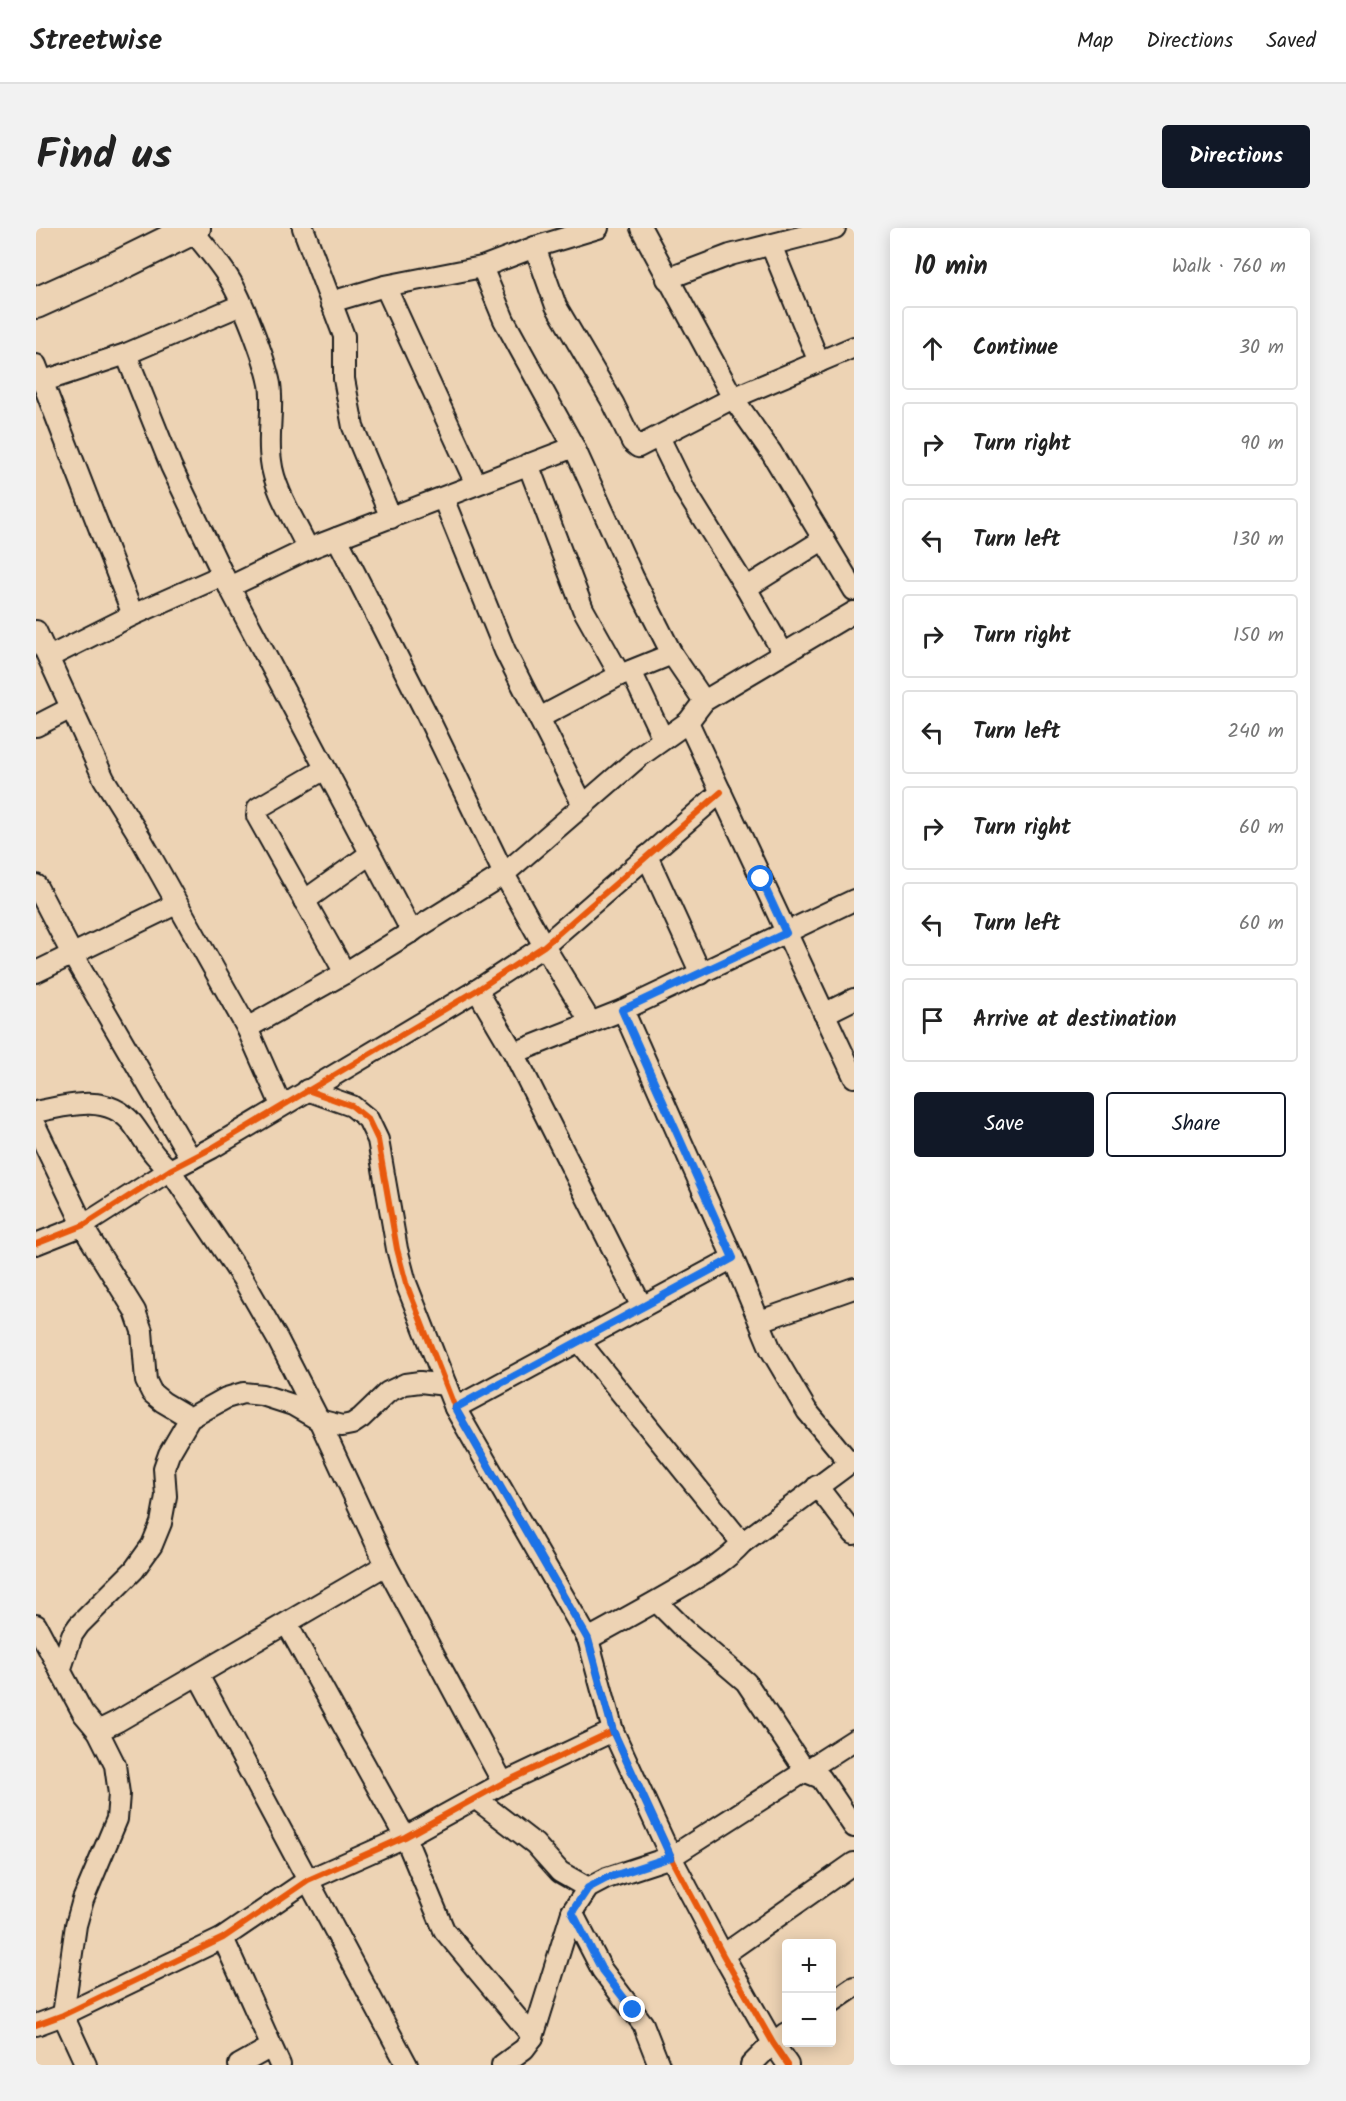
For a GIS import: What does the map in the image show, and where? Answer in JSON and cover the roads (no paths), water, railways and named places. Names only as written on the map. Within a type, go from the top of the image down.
[{"type":"highway","points":[[36,303],[194,229]]},
{"type":"street","points":[[303,228],[344,336],[344,379],[353,427],[391,518]]},
{"type":"street","points":[[331,302],[385,286],[482,267],[535,247],[598,228]]},
{"type":"street","points":[[641,228],[733,398],[771,452],[854,590]]},
{"type":"street","points":[[667,279],[730,255],[835,228]]},
{"type":"street","points":[[194,229],[229,277],[242,305],[269,381],[272,399],[269,448],[271,465],[308,549]]},
{"type":"street","points":[[771,245],[819,362]]},
{"type":"street","points":[[535,247],[556,306],[613,403],[632,442],[638,447],[733,398],[854,347]]},
{"type":"street","points":[[482,267],[504,320],[574,447],[633,577],[672,654],[704,701]]},
{"type":"street","points":[[385,286],[477,484]]},
{"type":"street","points":[[133,615],[39,374],[126,354],[242,305]]},
{"type":"street","points":[[126,354],[171,465],[226,581],[412,932]]},
{"type":"street","points":[[659,437],[685,490],[783,653]]},
{"type":"street","points":[[49,657],[133,615],[574,447]]},
{"type":"street","points":[[528,464],[583,609],[625,673],[663,739]]},
{"type":"street","points":[[443,498],[505,651],[583,805]]},
{"type":"street","points":[[337,538],[426,713],[504,874],[591,1023]]},
{"type":"street","points":[[746,588],[824,539]]},
{"type":"street","points":[[247,1028],[345,973],[504,874],[640,756],[688,722],[704,701],[854,612]]},
{"type":"street","points":[[36,631],[104,779],[141,837],[176,904],[247,1028],[282,1105]]},
{"type":"street","points":[[539,718],[625,673],[672,654]]},
{"type":"street","points":[[36,726],[71,708]]},
{"type":"street","points":[[688,722],[854,1077]]},
{"type":"street","points":[[325,769],[258,808],[257,816],[345,973]]},
{"type":"street","points":[[36,1244],[84,1225],[170,1170],[477,990],[544,946],[721,792]]},
{"type":"street","points":[[303,901],[370,854]]},
{"type":"street","points":[[647,856],[701,974]]},
{"type":"street","points":[[36,885],[72,954],[191,1159]]},
{"type":"street","points":[[514,1053],[622,1010],[854,900]]},
{"type":"street","points":[[36,972],[176,904]]},
{"type":"street","points":[[477,990],[514,1053],[642,1307]]},
{"type":"street","points":[[824,1014],[854,999]]},
{"type":"street","points":[[588,1639],[657,1602],[731,1556],[742,1543],[852,1461],[813,1419],[771,1350],[733,1258],[622,1010]]},
{"type":"street","points":[[307,1090],[352,1106],[368,1119],[378,1140],[397,1249],[406,1283],[455,1408],[588,1639],[613,1731],[671,1857],[723,1954],[780,2038],[788,2065]]},
{"type":"street","points":[[36,1112],[74,1103],[90,1103],[111,1108],[124,1115],[132,1123],[158,1161],[170,1170],[243,1279],[278,1340],[319,1420],[386,1565],[503,1783]]},
{"type":"street","points":[[36,1127],[89,1237],[135,1311],[142,1330],[146,1382],[152,1393],[190,1418]]},
{"type":"street","points":[[455,1408],[733,1258]]},
{"type":"street","points":[[759,1321],[854,1288]]},
{"type":"street","points":[[579,1341],[742,1543]]},
{"type":"street","points":[[60,1671],[72,1635],[79,1625],[134,1570],[152,1545],[161,1523],[166,1496],[164,1468],[169,1454],[190,1418],[226,1398],[243,1393],[262,1395],[293,1404],[319,1420],[342,1426],[352,1424],[361,1418],[388,1392],[405,1384],[420,1382],[446,1385]]},
{"type":"street","points":[[817,1486],[854,1534]]},
{"type":"street","points":[[98,1731],[386,1565]]},
{"type":"street","points":[[657,1602],[684,1629],[746,1682],[806,1772],[821,1778],[854,1827]]},
{"type":"street","points":[[287,1624],[405,1837],[444,1930],[533,2037]]},
{"type":"street","points":[[36,1625],[83,1713],[98,1731],[115,1765],[120,1794],[117,1819],[83,1899],[76,1925],[63,2015],[86,2065]]},
{"type":"street","points":[[198,1675],[407,2065]]},
{"type":"street","points":[[36,2025],[63,2015],[223,1938],[308,1880],[405,1837],[503,1783],[613,1731]]},
{"type":"street","points":[[502,2065],[524,2049],[533,2037],[572,1912],[588,1888],[607,1878],[671,1857],[854,1740]]},
{"type":"street","points":[[475,1798],[535,1844],[560,1872],[588,1888]]},
{"type":"street","points":[[723,1954],[854,1863]]},
{"type":"street","points":[[572,1912],[602,1970],[642,2024],[659,2065]]},
{"type":"street","points":[[223,1938],[280,2065]]},
{"type":"street","points":[[836,1999],[854,1987]]},
{"type":"street","points":[[750,2065],[780,2038]]},
{"type":"street","points":[[239,2065],[272,2047]]}]
